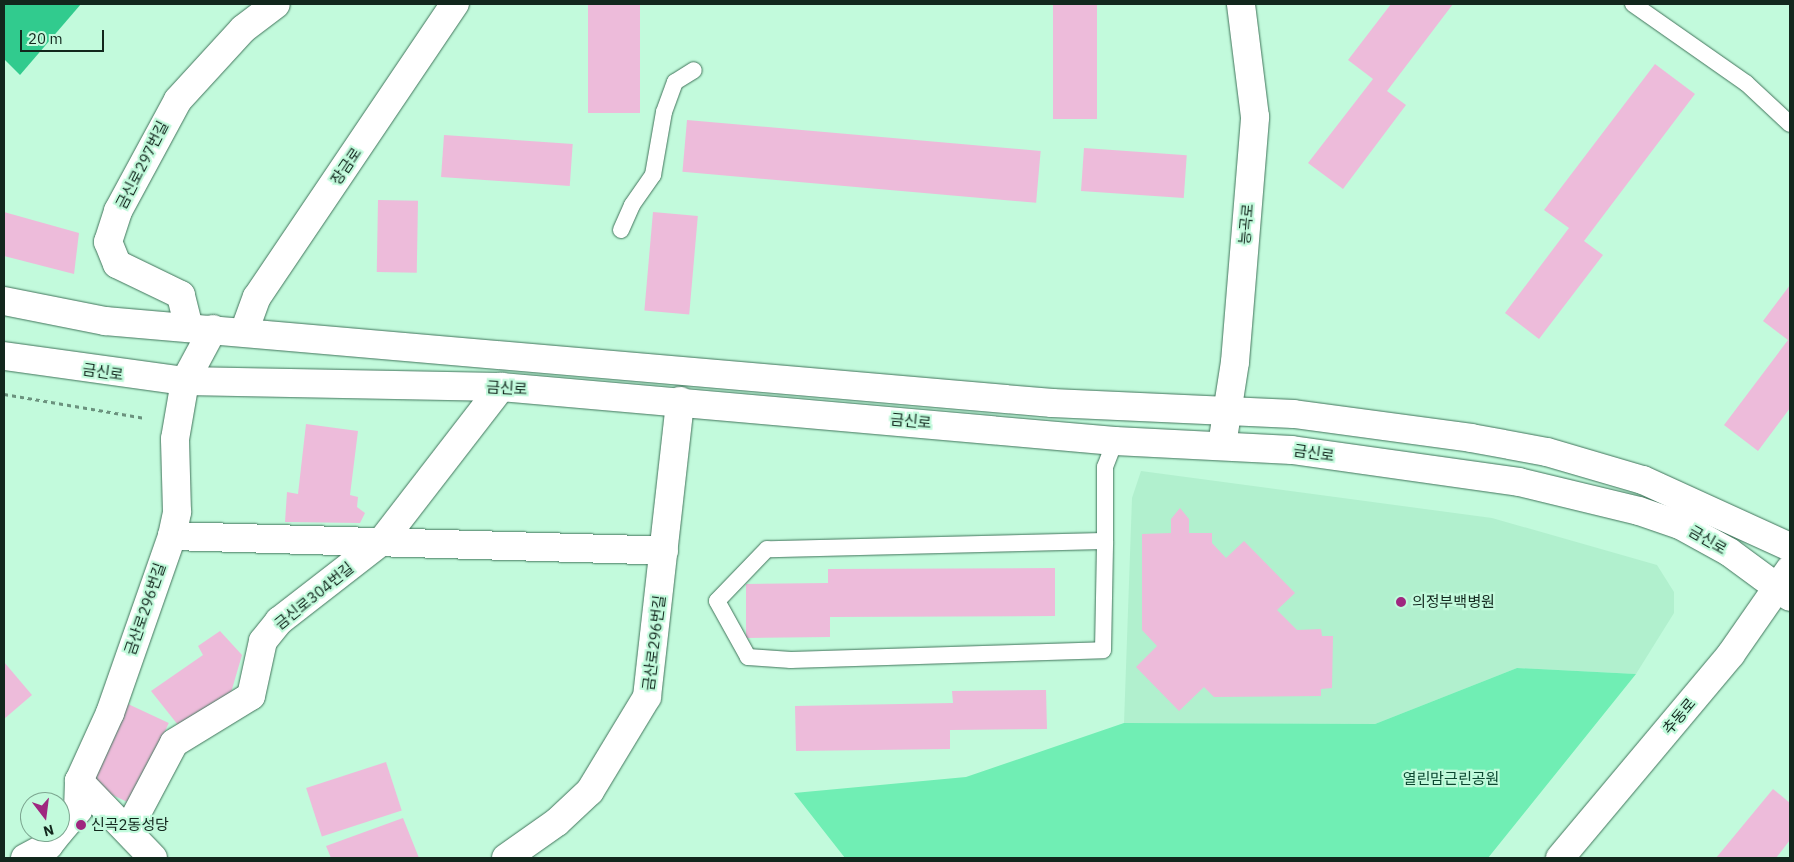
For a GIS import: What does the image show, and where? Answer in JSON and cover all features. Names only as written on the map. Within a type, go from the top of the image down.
[{"type":"street","name":"금신로297번길","points":[[201,328],[182,295],[117,264],[108,242],[118,210],[178,100],[242,29],[276,4]]},
{"type":"street","name":"장금로","points":[[244,332],[257,297],[455,4]]},
{"type":"street","name":"능곡로","points":[[1222,445],[1235,362],[1255,118],[1241,4]]},
{"type":"street","name":"금신로","points":[[4,301],[105,322],[201,328],[1052,403],[1294,414],[1547,452],[1643,480],[1790,547]]},
{"type":"street","name":"금산로296번길","points":[[79,781],[110,713],[172,536],[177,512],[175,439],[185,381],[201,328]]},
{"type":"street","name":"금신로","points":[[4,356],[185,381],[501,386],[1115,441],[1292,450],[1519,482],[1639,511],[1680,525],[1786,585]]},
{"type":"street","name":"금신로304번길","points":[[128,830],[174,743],[251,696],[263,641],[279,621],[382,541],[501,386]]},
{"type":"street","name":"금산로296번길","points":[[506,858],[557,822],[590,791],[636,719],[647,697],[680,402]]},
{"type":"street","points":[[172,536],[664,551]]},
{"type":"street","name":"추동로","points":[[1560,858],[1731,654],[1786,585]]},
{"type":"street","points":[[79,781],[154,858]]},
{"type":"street","points":[[70,820],[78,810],[79,781]]},
{"type":"street","points":[[25,858],[52,842]]},
{"type":"lane","points":[[1633,4],[1746,84],[1790,124]]},
{"type":"lane","points":[[620,230],[632,205],[653,175],[664,112],[675,82],[694,70]]},
{"type":"lane","points":[[1105,541],[767,549],[717,600],[748,657],[791,660],[1103,650],[1105,541],[1105,468],[1115,441]]},
{"type":"path","points":[[4,394],[145,418]]},
{"type":"shaded area","name":"의정부백병원","points":[[1141,471],[1492,518],[1657,565],[1674,592],[1674,613],[1636,674],[1517,668],[1375,724],[1124,723],[1132,498]]},
{"type":"green space","points":[[4,4],[81,4],[20,75],[4,59]]},
{"type":"green space","name":"열린맘근린공원","points":[[1517,668],[1636,674],[1488,858],[845,858],[794,793],[966,777],[1124,723],[1375,724]]},
{"type":"building","points":[[588,4],[640,4],[640,113],[588,113]]},
{"type":"building","points":[[1053,4],[1097,4],[1097,119],[1053,119]]},
{"type":"building","points":[[1391,4],[1453,4],[1387,91],[1406,105],[1343,189],[1308,163],[1373,79],[1348,60]]},
{"type":"building","points":[[1655,64],[1695,94],[1584,241],[1603,255],[1539,339],[1505,313],[1569,228],[1544,210]]},
{"type":"building","points":[[687,120],[1041,151],[1036,203],[682,172]]},
{"type":"building","points":[[444,135],[573,144],[570,186],[441,177]]},
{"type":"building","points":[[1084,148],[1187,155],[1184,198],[1081,191]]},
{"type":"building","points":[[378,200],[418,201],[417,273],[377,272]]},
{"type":"building","points":[[4,212],[79,233],[74,274],[4,256]]},
{"type":"building","points":[[653,212],[698,216],[689,315],[644,311]]},
{"type":"building","points":[[1790,285],[1790,408],[1758,451],[1724,425],[1788,340],[1763,321]]},
{"type":"building","points":[[306,424],[358,431],[350,495],[358,497],[357,507],[365,513],[360,523],[285,522],[287,492],[298,494]]},
{"type":"building","points":[[1180,508],[1189,519],[1189,533],[1212,533],[1212,543],[1226,558],[1244,541],[1295,593],[1277,610],[1297,630],[1321,629],[1322,636],[1333,636],[1332,688],[1321,689],[1321,696],[1214,697],[1204,687],[1179,711],[1136,667],[1157,646],[1142,630],[1142,534],[1171,533],[1171,519]]},
{"type":"building","points":[[1055,568],[1055,616],[830,617],[830,637],[746,638],[746,584],[828,583],[828,569]]},
{"type":"building","points":[[220,631],[242,655],[230,696],[182,730],[151,691],[203,655],[198,646]]},
{"type":"building","points":[[4,662],[32,695],[4,719]]},
{"type":"building","points":[[1046,690],[1047,729],[950,730],[950,749],[796,751],[795,706],[953,703],[952,691]]},
{"type":"building","points":[[128,704],[169,723],[131,804],[90,785]]},
{"type":"building","points":[[386,762],[402,811],[322,836],[306,788]]},
{"type":"building","points":[[1773,789],[1790,803],[1790,840],[1776,858],[1716,858]]},
{"type":"building","points":[[403,818],[419,858],[331,858],[326,846]]},
{"type":"place","name":"의정부백병원","points":[[1401,602]]},
{"type":"place","name":"신곡2동성당","points":[[81,825]]}]
